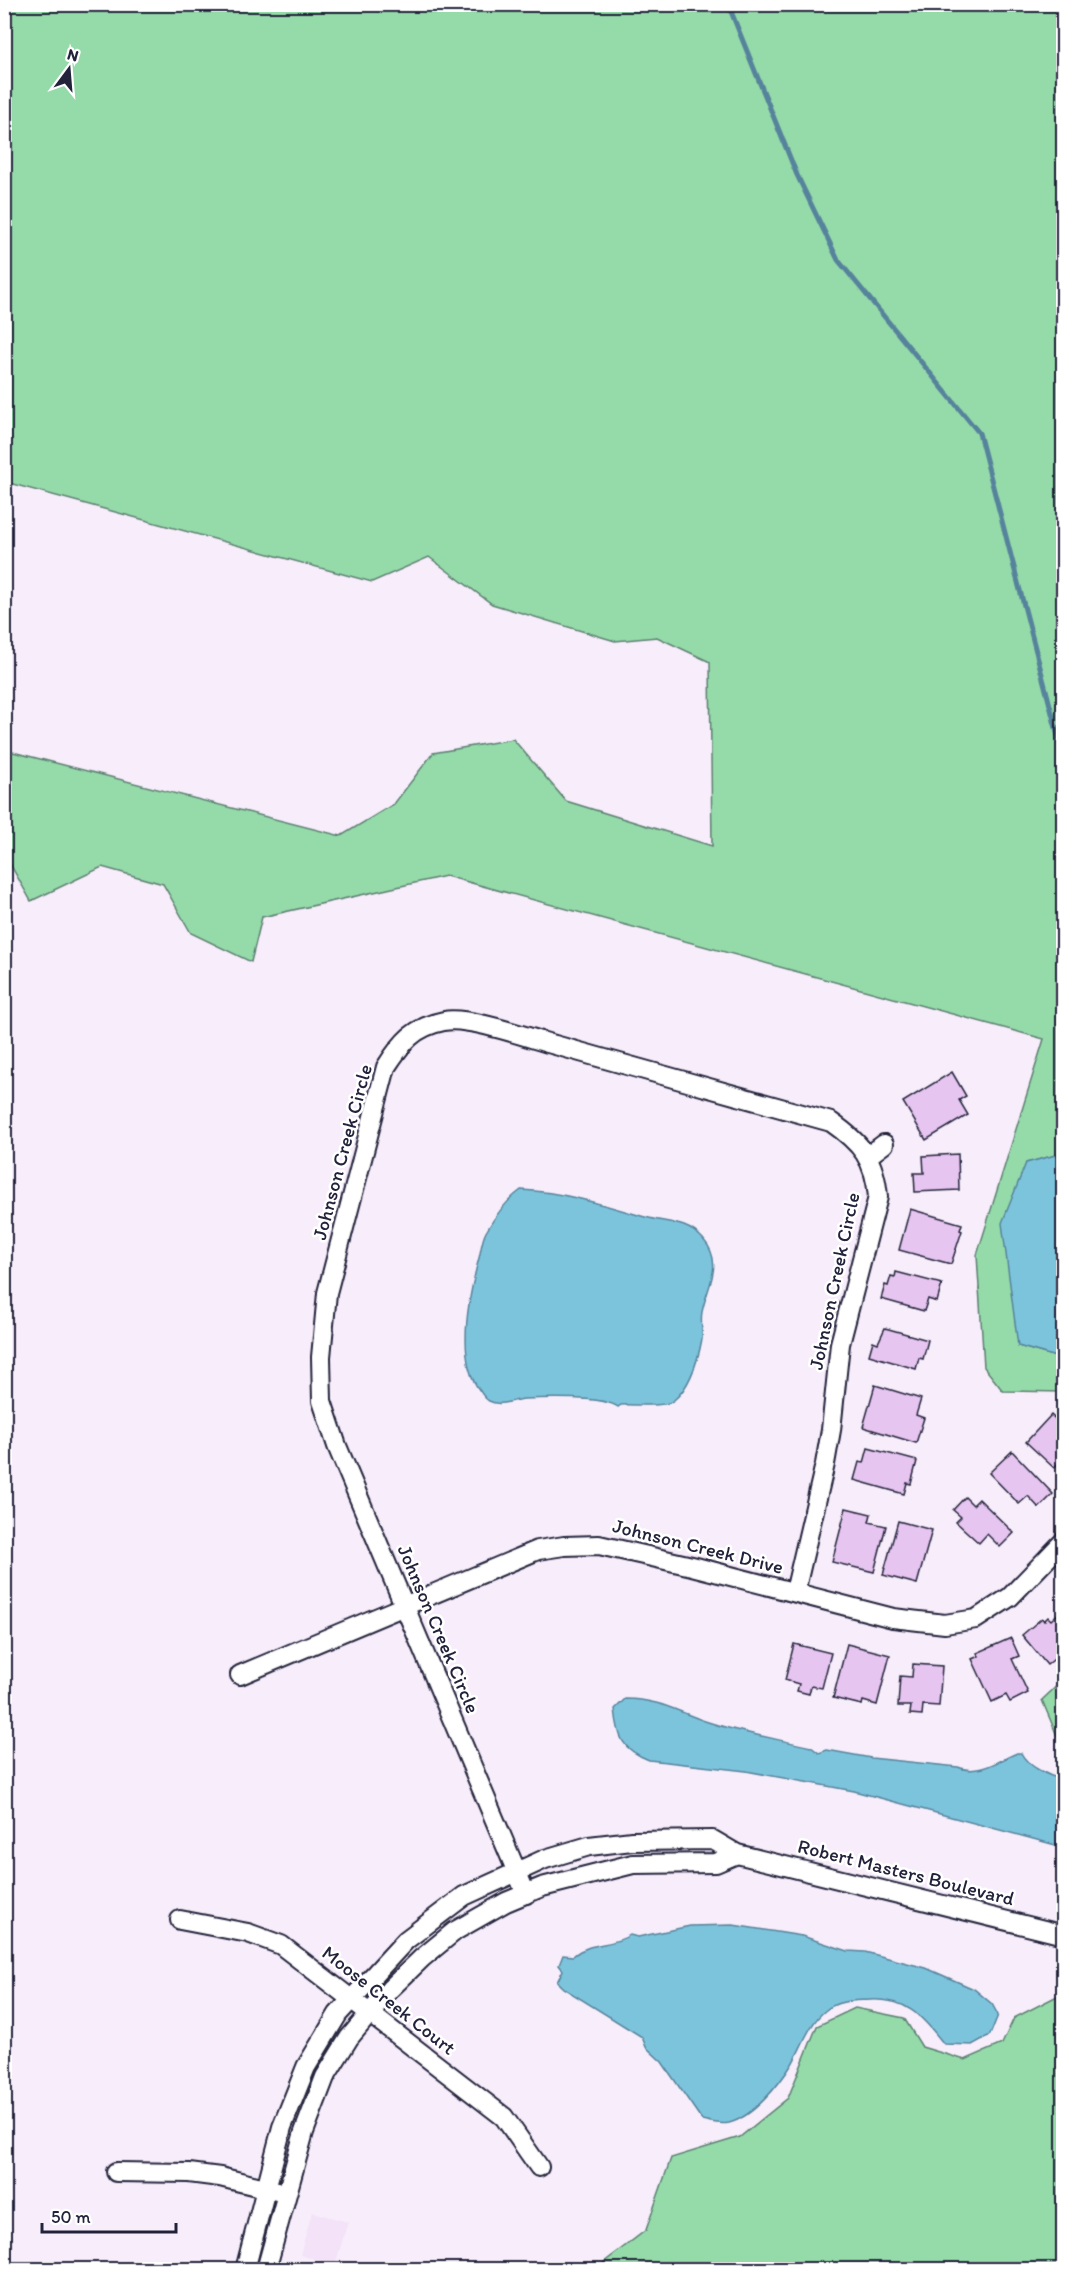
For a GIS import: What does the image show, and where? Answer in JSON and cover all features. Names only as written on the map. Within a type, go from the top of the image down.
[{"type":"street","name":"Johnson Creek Circle","points":[[526,1894],[337,1446],[322,1401],[321,1357],[327,1293],[386,1067],[398,1048],[415,1031],[446,1020],[480,1024],[831,1122],[852,1137],[868,1156],[876,1177],[878,1197],[840,1344],[827,1453],[795,1592]]},
{"type":"street","points":[[868,1156],[885,1144]]},
{"type":"street","name":"Johnson Creek Drive","points":[[240,1675],[538,1550],[564,1546],[598,1545],[631,1551],[902,1620],[945,1624],[976,1620],[1010,1597],[1064,1541]]},
{"type":"street","name":"Robert Masters Boulevard","points":[[245,2270],[282,2127],[306,2067],[338,2014],[406,1940],[436,1916],[464,1896],[544,1859],[589,1846],[632,1841],[713,1840],[737,1854],[1064,1935]]},
{"type":"street","points":[[266,2270],[304,2132],[326,2077],[349,2038],[422,1958],[455,1931],[506,1902],[542,1887],[633,1864],[716,1863],[737,1854]]},
{"type":"street","name":"Moose Creek Court","points":[[180,1920],[248,1934],[281,1945],[504,2117],[539,2167]]},
{"type":"street","points":[[116,2172],[189,2173],[219,2177],[286,2194]]},
{"type":"shaded area","points":[[312,2212],[348,2222],[335,2265],[300,2255]]},
{"type":"green space","points":[[4,5],[1063,5],[1064,1153],[1026,1163],[1018,1346],[1063,1359],[1063,1392],[1003,1391],[984,1367],[977,1255],[1044,1039],[446,876],[262,917],[251,962],[191,933],[163,884],[102,867],[31,901],[5,855],[5,750],[341,836],[394,804],[433,753],[513,739],[566,801],[712,846],[710,662],[657,637],[615,641],[492,604],[429,557],[372,582],[5,482]]},
{"type":"green space","points":[[1063,1680],[1063,1750],[1042,1700]]},
{"type":"green space","points":[[1063,1993],[1063,2269],[595,2269],[646,2230],[671,2158],[740,2137],[788,2098],[817,2026],[855,2008],[904,2018],[922,2047],[965,2060],[1002,2044],[1014,2018]]},
{"type":"water","points":[[1064,1153],[1063,1359],[1018,1346],[1002,1223],[1026,1163]]},
{"type":"water","points":[[521,1190],[569,1196],[676,1224],[690,1229],[703,1239],[713,1257],[714,1266],[702,1312],[702,1339],[696,1364],[689,1380],[674,1400],[664,1404],[621,1405],[618,1407],[611,1403],[573,1398],[524,1399],[493,1403],[483,1395],[472,1378],[466,1345],[471,1290],[486,1232],[501,1209]]},
{"type":"water","points":[[625,1699],[648,1701],[721,1726],[811,1747],[819,1753],[827,1750],[871,1758],[973,1770],[1021,1753],[1034,1767],[1063,1780],[1063,1847],[854,1791],[746,1771],[649,1760],[632,1751],[620,1735],[615,1709]]},
{"type":"water","points":[[733,1925],[802,1936],[848,1951],[865,1952],[926,1968],[974,1989],[992,2004],[998,2015],[990,2035],[972,2045],[944,2044],[913,2011],[894,2002],[870,2000],[836,2004],[820,2015],[787,2072],[756,2107],[738,2120],[729,2123],[702,2120],[662,2062],[646,2047],[642,2037],[557,1982],[563,1970],[559,1965],[563,1955],[573,1956],[587,1948],[623,1939],[630,1935],[638,1937],[690,1926]]},
{"type":"building","points":[[952,1072],[966,1096],[959,1100],[968,1115],[926,1140],[903,1102]]},
{"type":"building","points":[[958,1154],[959,1190],[915,1192],[914,1173],[924,1173],[923,1156]]},
{"type":"building","points":[[910,1209],[962,1224],[960,1230],[962,1231],[951,1264],[899,1250]]},
{"type":"building","points":[[896,1272],[942,1284],[937,1302],[928,1299],[924,1311],[881,1299],[885,1285],[888,1286],[891,1276],[895,1277]]},
{"type":"building","points":[[885,1328],[928,1340],[923,1359],[919,1358],[916,1369],[869,1355],[873,1341],[878,1343]]},
{"type":"building","points":[[875,1385],[921,1399],[916,1415],[924,1418],[916,1443],[863,1427]]},
{"type":"building","points":[[1051,1415],[1064,1427],[1064,1464],[1060,1461],[1054,1468],[1026,1442]]},
{"type":"building","points":[[868,1448],[917,1461],[911,1484],[907,1483],[904,1494],[854,1480],[859,1462],[864,1463]]},
{"type":"building","points":[[1012,1451],[1053,1494],[1039,1508],[1028,1496],[1019,1504],[989,1473]]},
{"type":"building","points":[[965,1497],[973,1505],[979,1499],[1014,1533],[1000,1547],[987,1534],[979,1543],[956,1522],[961,1517],[953,1510]]},
{"type":"building","points":[[846,1508],[871,1514],[869,1522],[886,1526],[874,1572],[832,1562]]},
{"type":"building","points":[[898,1521],[932,1530],[917,1584],[883,1575]]},
{"type":"building","points":[[1060,1612],[1064,1616],[1064,1651],[1047,1665],[1022,1635],[1042,1618],[1044,1621],[1048,1617],[1051,1620]]},
{"type":"building","points":[[1011,1638],[1019,1656],[1012,1659],[1028,1693],[1010,1702],[1006,1695],[992,1702],[972,1659],[979,1656],[977,1653]]},
{"type":"building","points":[[794,1644],[831,1653],[822,1688],[811,1686],[809,1694],[797,1691],[799,1684],[785,1680]]},
{"type":"building","points":[[847,1644],[890,1655],[877,1705],[863,1701],[862,1705],[833,1698]]},
{"type":"building","points":[[913,1664],[942,1666],[939,1706],[923,1705],[922,1715],[910,1714],[911,1706],[898,1706],[900,1676],[912,1677]]},
{"type":"waterway","points":[[728,4],[797,175],[838,260],[979,433],[1064,759]]}]
